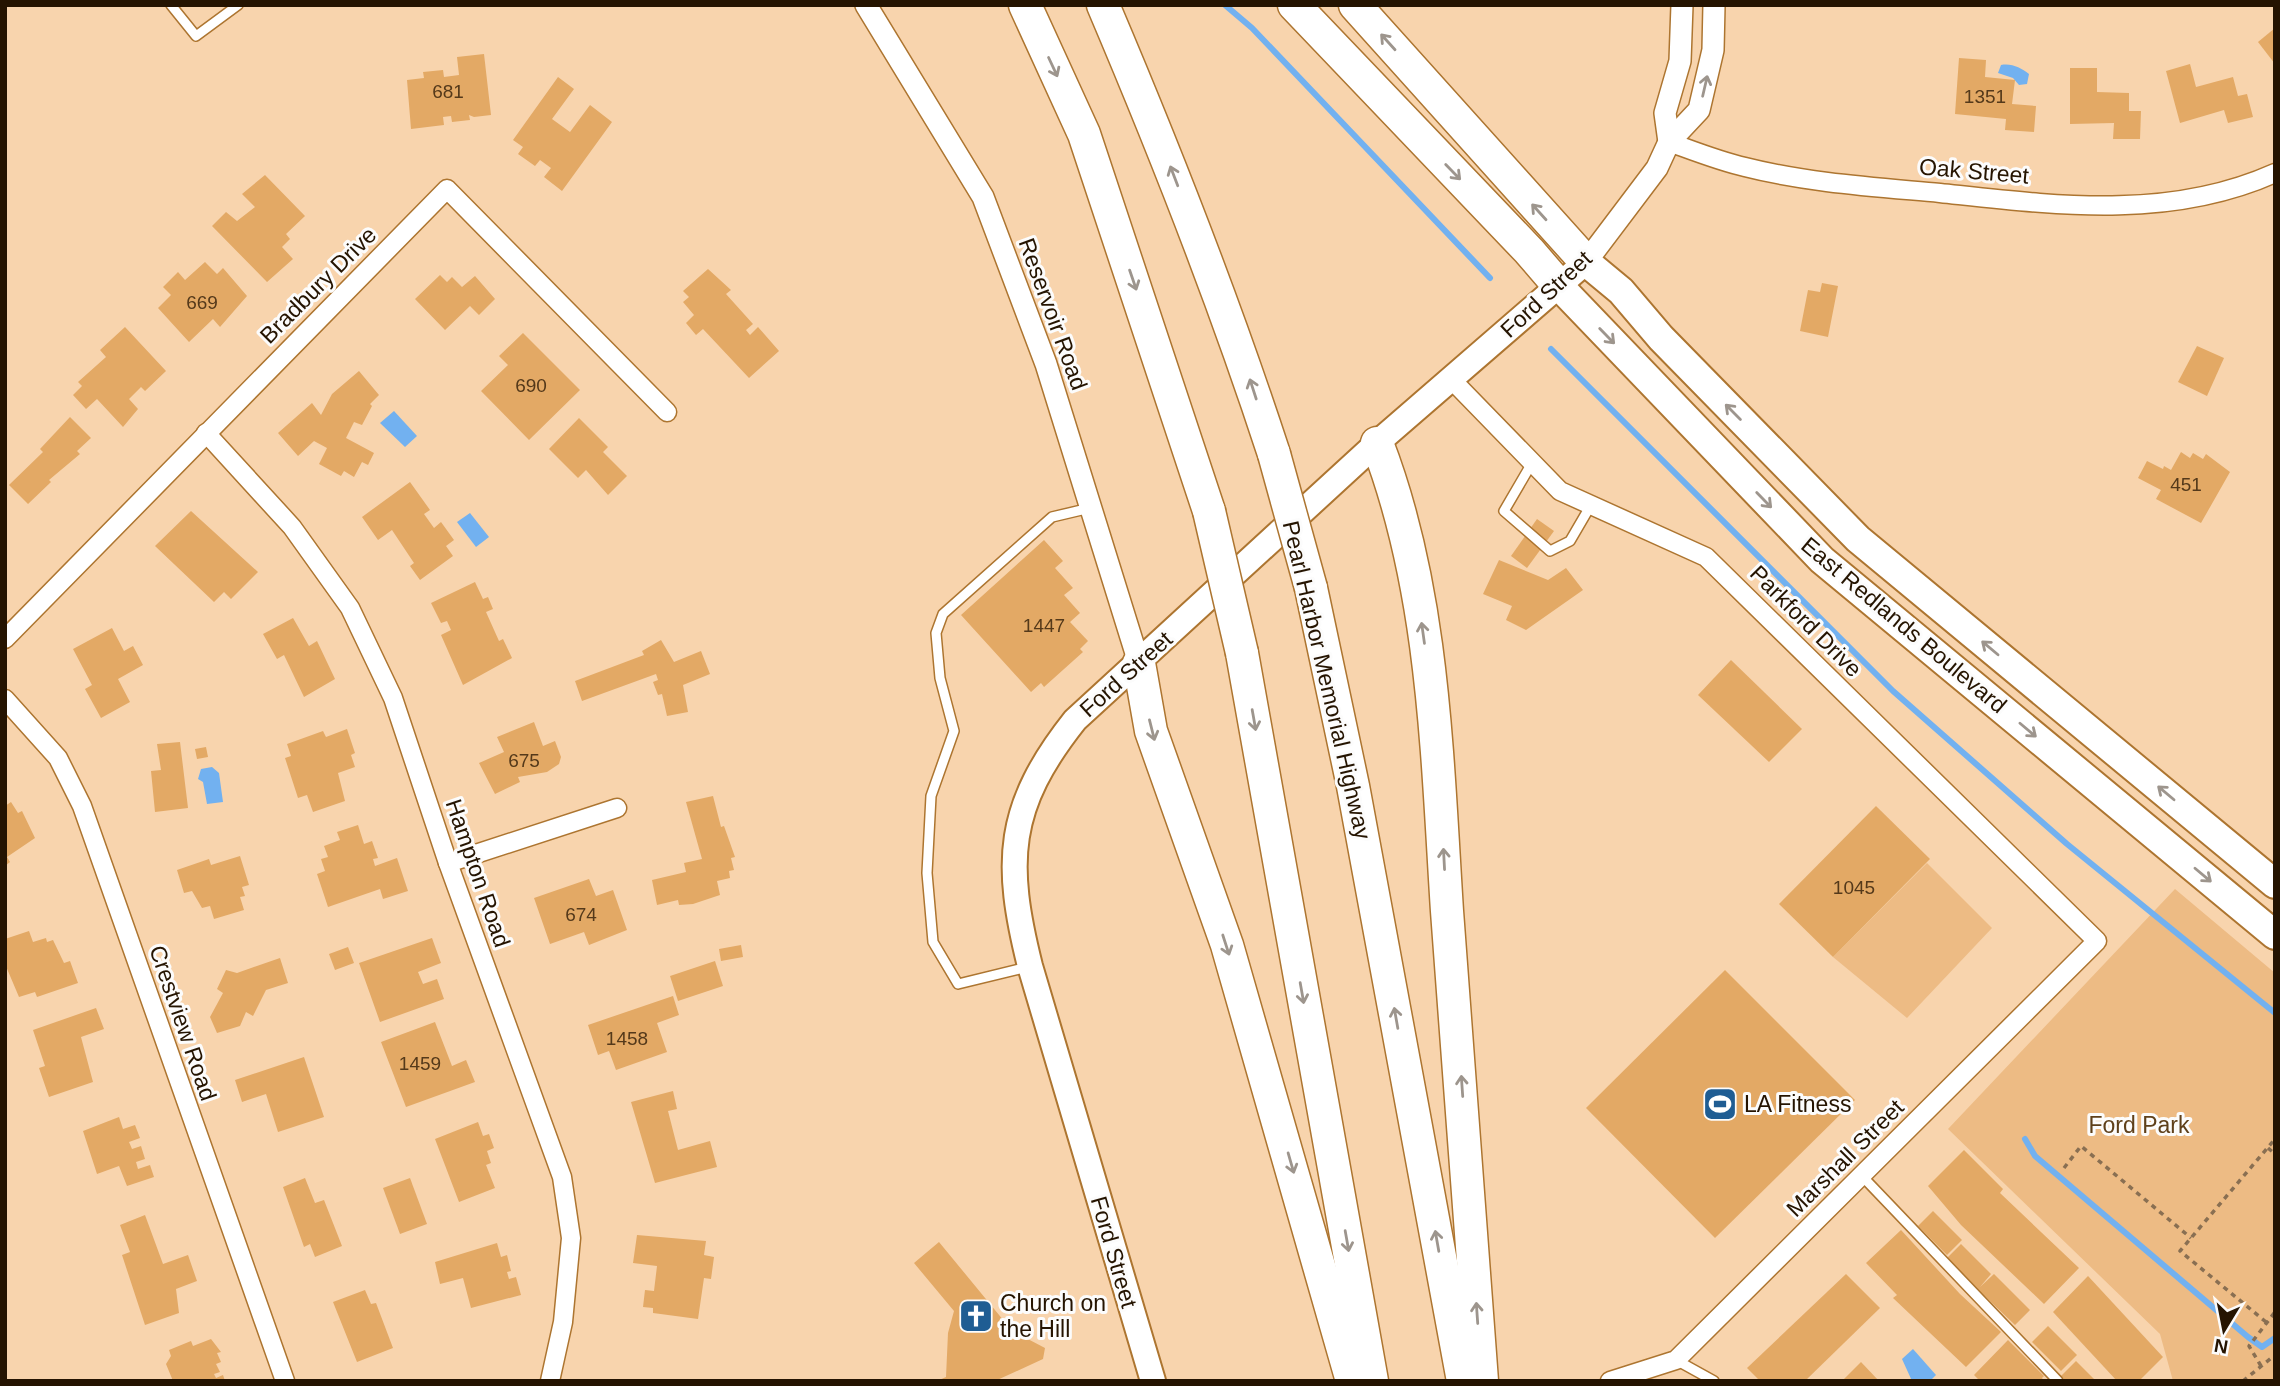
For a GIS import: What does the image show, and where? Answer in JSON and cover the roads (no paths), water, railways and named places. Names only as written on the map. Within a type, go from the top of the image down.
[{"type":"highway","points":[[1025,5],[1084,134],[1209,511],[1242,653],[1372,1381]]},
{"type":"highway","name":"Pearl Harbor Memorial Highway","points":[[1103,5],[1152,121],[1229,319],[1274,454],[1311,588],[1353,786],[1463,1381]]},
{"type":"highway","points":[[1294,5],[1529,251],[1560,287]]},
{"type":"highway","points":[[1355,5],[1586,262]]},
{"type":"highway","points":[[1377,443],[1390,477],[1419,606],[1436,726],[1482,1381]]},
{"type":"highway","points":[[1139,663],[1152,731],[1227,945],[1352,1381]]},
{"type":"main road","name":"Ford Street","points":[[1153,1381],[1030,966],[1015,906],[1015,850],[1024,803],[1045,757],[1075,720],[1377,443],[1586,262]]},
{"type":"main road","name":"East Redlands Boulevard","points":[[1586,262],[1621,290],[1661,338],[1858,539],[2275,884]]},
{"type":"main road","name":"East Redlands Boulevard","points":[[1560,287],[1822,560],[2275,935]]},
{"type":"street","name":"Reservoir Road","points":[[866,5],[983,197],[1046,364],[1139,663]]},
{"type":"street","points":[[1669,142],[1665,113],[1681,61],[1682,5]]},
{"type":"street","name":"Ford Street","points":[[1586,262],[1651,177],[1669,142],[1699,110],[1713,50],[1714,5]]},
{"type":"street","name":"Oak Street","points":[[1669,142],[1744,167],[1810,180],[2108,208],[2176,203],[2247,186],[2275,173]]},
{"type":"street","name":"Bradbury Drive","points":[[5,639],[447,189],[667,412]]},
{"type":"street","name":"Parkford Drive","points":[[1451,379],[1560,491],[1706,557],[2096,941]]},
{"type":"street","name":"Hampton Road","points":[[206,433],[292,527],[350,608],[393,698],[448,863],[562,1177],[571,1238],[563,1322],[550,1381]]},
{"type":"street","name":"Crestview Road","points":[[5,699],[58,758],[82,806],[285,1381]]},
{"type":"street","points":[[448,863],[617,808]]},
{"type":"street","name":"Marshall Street","points":[[1610,1381],[1676,1360],[2096,941]]},
{"type":"lane","points":[[171,5],[196,36],[238,5]]},
{"type":"lane","points":[[1532,463],[1504,511],[1550,551],[1570,541],[1591,505]]},
{"type":"lane","points":[[1030,966],[958,984],[933,942],[927,873],[931,796],[954,731],[940,678],[936,633],[943,614],[1052,517],[1090,508]]},
{"type":"lane","points":[[1862,1176],[2058,1381]]},
{"type":"lane","points":[[1676,1360],[1714,1381]]},
{"type":"water","points":[[2001,65],[2016,66],[2029,74],[2027,84],[2019,85],[2013,78],[1998,73]]},
{"type":"water","points":[[394,411],[417,436],[405,447],[380,423]]},
{"type":"water","points":[[470,513],[489,537],[476,547],[457,522]]},
{"type":"water","points":[[212,767],[219,773],[223,802],[207,804],[203,782],[198,779],[201,769]]},
{"type":"water","points":[[1913,1349],[1936,1375],[1930,1381],[1912,1381],[1902,1359]]},
{"type":"waterway","points":[[1225,5],[1252,28],[1490,278]]},
{"type":"waterway","points":[[1551,349],[1893,691],[2067,844],[2275,1013]]},
{"type":"waterway","points":[[2025,1139],[2035,1156],[2248,1337],[2262,1347],[2275,1338]]},
{"type":"place","name":"LA Fitness","points":[[1720,1104]]},
{"type":"place","name":"Church on the Hill","points":[[976,1316]]},
{"type":"park label","name":"Ford Park","points":[[2139,1125]]}]
